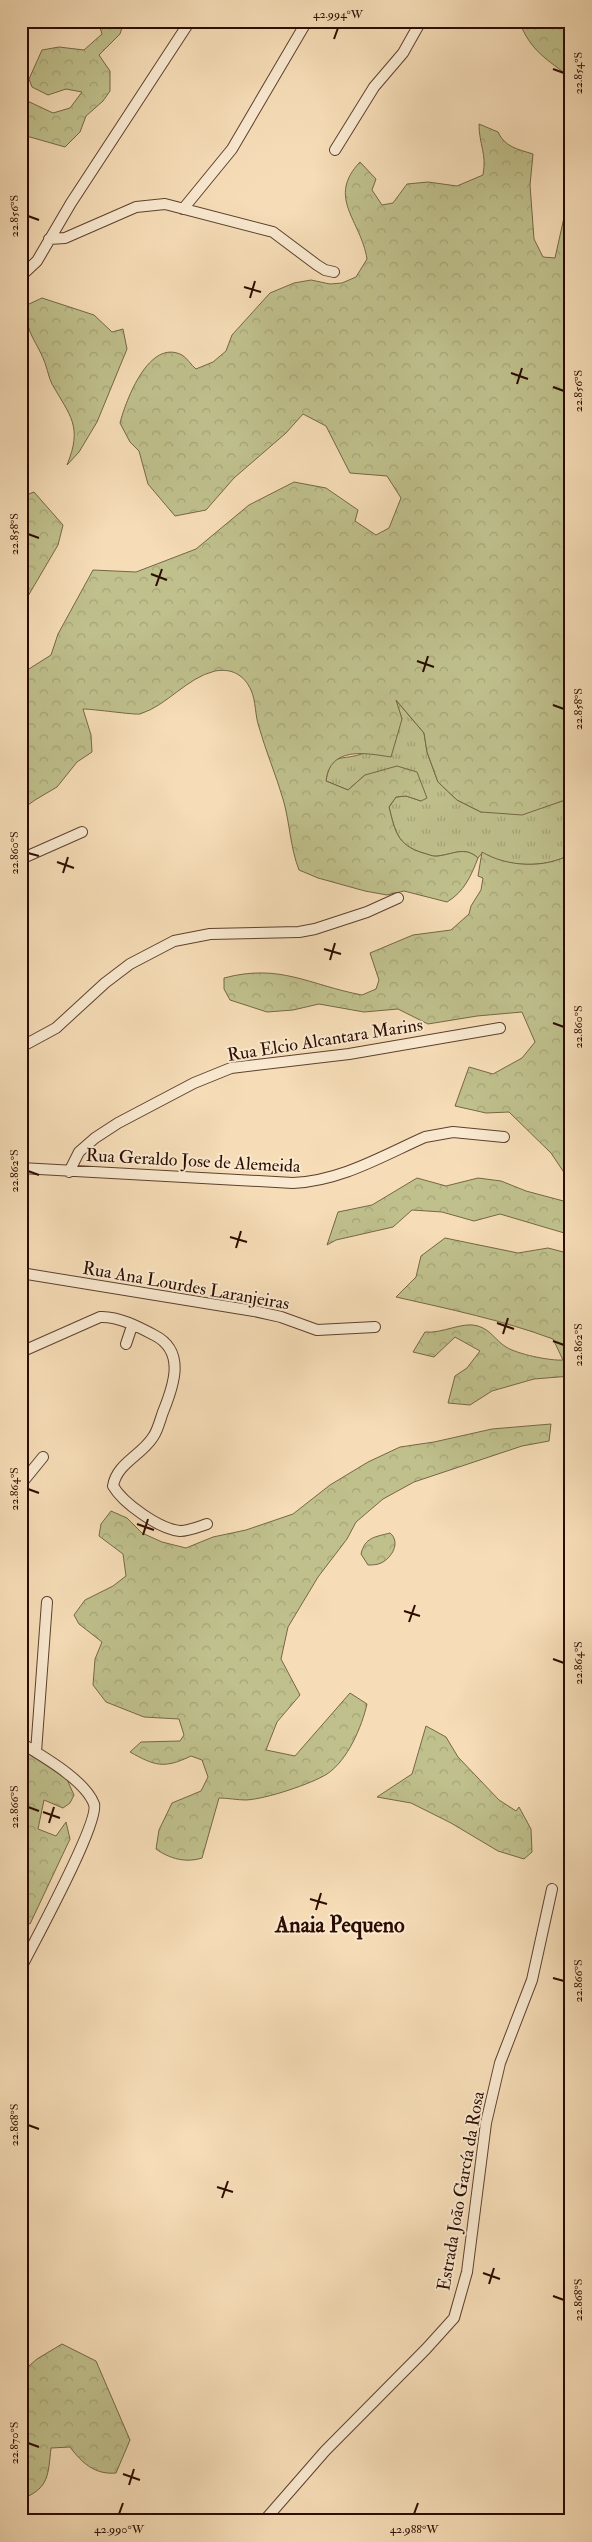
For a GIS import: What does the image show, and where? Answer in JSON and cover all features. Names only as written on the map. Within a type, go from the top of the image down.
[{"type":"street","points":[[21,276],[37,261],[49,239],[190,21]]},
{"type":"street","points":[[183,209],[232,149],[307,21]]},
{"type":"street","points":[[335,150],[374,87],[403,54],[421,21]]},
{"type":"street","points":[[49,239],[65,238],[136,207],[160,204],[273,232],[303,253],[316,265],[334,272]]},
{"type":"street","points":[[21,859],[82,832]]},
{"type":"street","points":[[21,1047],[56,1028],[105,983],[130,964],[174,941],[210,934],[300,932],[367,912],[398,898]]},
{"type":"street","name":"Rua Elcio Alcantara Marins","points":[[69,1172],[80,1152],[95,1138],[118,1123],[194,1083],[231,1068],[349,1054],[500,1028]]},
{"type":"street","name":"Rua Geraldo Jose de Alemeida","points":[[21,1168],[294,1184],[338,1177],[425,1137],[440,1133],[453,1132],[504,1137]]},
{"type":"street","name":"Rua Ana Lourdes Laranjeiras","points":[[21,1273],[254,1311],[281,1317],[317,1330],[374,1327]]},
{"type":"street","points":[[21,1352],[100,1317],[111,1316],[162,1339],[172,1350],[175,1360],[174,1380],[153,1437],[138,1455],[119,1469],[113,1486],[119,1495],[131,1505],[169,1528],[188,1530],[206,1524]]},
{"type":"street","points":[[126,1344],[132,1326]]},
{"type":"street","points":[[21,1484],[43,1457]]},
{"type":"street","points":[[36,1752],[48,1602]]},
{"type":"street","points":[[21,1742],[68,1774],[90,1797],[95,1814],[77,1856],[21,1968]]},
{"type":"street","name":"Estrada João García da Rosa","points":[[264,2521],[325,2451],[426,2350],[454,2318],[467,2272],[486,2123],[500,2064],[532,1980],[552,1889]]},
{"type":"street","points":[[21,1946],[32,1946]]},
{"type":"green space","points":[[98,21],[124,21],[120,34],[99,55],[110,71],[110,91],[103,101],[86,116],[80,132],[65,147],[30,137],[21,138],[21,98],[53,113],[70,108],[82,92],[66,89],[48,95],[32,87],[29,79],[42,50],[59,47],[84,50],[102,34]]},
{"type":"green space","points":[[519,21],[571,21],[571,78],[534,48]]},
{"type":"green space","points":[[479,124],[498,132],[504,141],[512,147],[533,154],[530,185],[534,239],[543,257],[555,258],[571,186],[571,798],[522,815],[481,812],[457,800],[438,782],[427,752],[424,733],[396,700],[402,719],[391,757],[350,754],[341,757],[334,762],[329,770],[326,781],[348,790],[365,775],[397,766],[417,772],[427,798],[421,801],[406,796],[396,797],[389,807],[398,836],[414,850],[432,856],[469,852],[478,858],[473,871],[458,893],[447,902],[404,891],[387,895],[365,891],[318,878],[299,870],[283,799],[258,723],[251,690],[245,680],[237,674],[221,670],[195,679],[150,710],[140,714],[83,709],[91,735],[92,752],[77,762],[57,787],[21,810],[21,674],[51,655],[58,634],[93,570],[136,572],[196,549],[249,505],[294,482],[326,488],[358,510],[355,521],[376,535],[389,528],[401,498],[387,476],[350,473],[326,426],[303,414],[286,433],[234,478],[206,510],[175,516],[148,484],[139,451],[130,442],[120,423],[128,400],[141,374],[149,363],[159,355],[170,352],[182,355],[196,369],[213,362],[226,351],[232,335],[270,293],[294,283],[311,280],[330,284],[342,283],[356,277],[367,259],[364,245],[348,209],[346,187],[350,175],[360,162],[376,179],[372,190],[382,205],[393,203],[407,184],[428,182],[457,186],[483,175],[484,161]]},
{"type":"green space","points":[[42,298],[94,315],[112,332],[123,329],[127,349],[97,422],[79,452],[67,465],[74,440],[72,422],[69,413],[51,382],[43,357],[32,337],[28,323],[27,305]]},
{"type":"green space","points":[[34,492],[63,525],[58,545],[21,608],[21,497]]},
{"type":"green space","points":[[395,699],[424,733],[427,752],[438,782],[457,800],[481,812],[553,804],[571,798],[571,854],[561,859],[538,864],[503,861],[482,853],[478,858],[469,852],[438,856],[430,855],[414,850],[402,841],[393,823],[389,807],[396,797],[406,796],[421,801],[365,775],[348,790],[326,781],[328,771],[334,761],[364,753],[402,719]]},
{"type":"green space","points":[[482,852],[503,861],[526,864],[550,862],[571,854],[571,1183],[551,1153],[509,1112],[486,1113],[455,1106],[469,1067],[493,1074],[522,1058],[535,1042],[522,1012],[477,1016],[428,1024],[398,1009],[364,1012],[319,1004],[293,1010],[267,1012],[230,1000],[224,989],[224,978],[262,973],[294,977],[362,995],[376,989],[379,980],[370,953],[413,935],[451,930],[469,914],[471,906],[481,890],[483,878],[478,876]]},
{"type":"green space","points":[[417,1178],[446,1186],[478,1178],[501,1181],[526,1191],[571,1203],[571,1235],[500,1214],[474,1221],[442,1212],[412,1210],[393,1227],[336,1240],[327,1245],[338,1212],[372,1205]]},
{"type":"green space","points":[[445,1238],[518,1253],[548,1248],[571,1254],[571,1376],[534,1379],[492,1391],[470,1405],[448,1403],[455,1376],[467,1368],[480,1351],[455,1337],[434,1357],[413,1352],[425,1332],[466,1325],[478,1326],[511,1350],[534,1356],[563,1360],[553,1339],[495,1321],[396,1297],[416,1277],[421,1256]]},
{"type":"green space","points":[[551,1424],[549,1441],[522,1446],[414,1482],[383,1499],[356,1522],[347,1539],[318,1577],[288,1627],[281,1659],[300,1695],[277,1722],[266,1750],[295,1756],[350,1693],[367,1704],[362,1722],[348,1752],[335,1768],[327,1774],[300,1786],[255,1799],[219,1798],[202,1858],[178,1859],[156,1849],[159,1830],[172,1803],[201,1791],[208,1777],[202,1760],[191,1756],[174,1763],[160,1764],[153,1763],[130,1752],[141,1742],[180,1741],[184,1735],[179,1719],[144,1717],[106,1702],[93,1685],[95,1659],[102,1642],[79,1624],[74,1615],[85,1600],[113,1586],[126,1576],[123,1554],[99,1536],[101,1524],[111,1511],[127,1518],[142,1533],[162,1542],[186,1548],[213,1537],[246,1530],[293,1514],[330,1485],[368,1462],[400,1447],[434,1442],[492,1429]]},
{"type":"green space","points":[[390,1533],[395,1541],[392,1554],[381,1563],[368,1565],[361,1554],[365,1544],[371,1539]]},
{"type":"green space","points":[[426,1726],[446,1737],[458,1757],[499,1800],[516,1811],[519,1807],[531,1829],[532,1852],[524,1859],[498,1851],[451,1823],[411,1803],[377,1797],[412,1774]]},
{"type":"green space","points":[[21,1744],[65,1775],[74,1795],[70,1803],[63,1808],[44,1800],[38,1829],[56,1836],[66,1822],[70,1839],[30,1924],[21,1918]]},
{"type":"green space","points":[[62,2344],[96,2361],[130,2440],[116,2473],[95,2470],[84,2463],[70,2447],[51,2448],[46,2479],[38,2490],[21,2499],[21,2373],[37,2359]]},
{"type":"district","name":"Anaia Pequeno","points":[[340,1925]]}]
